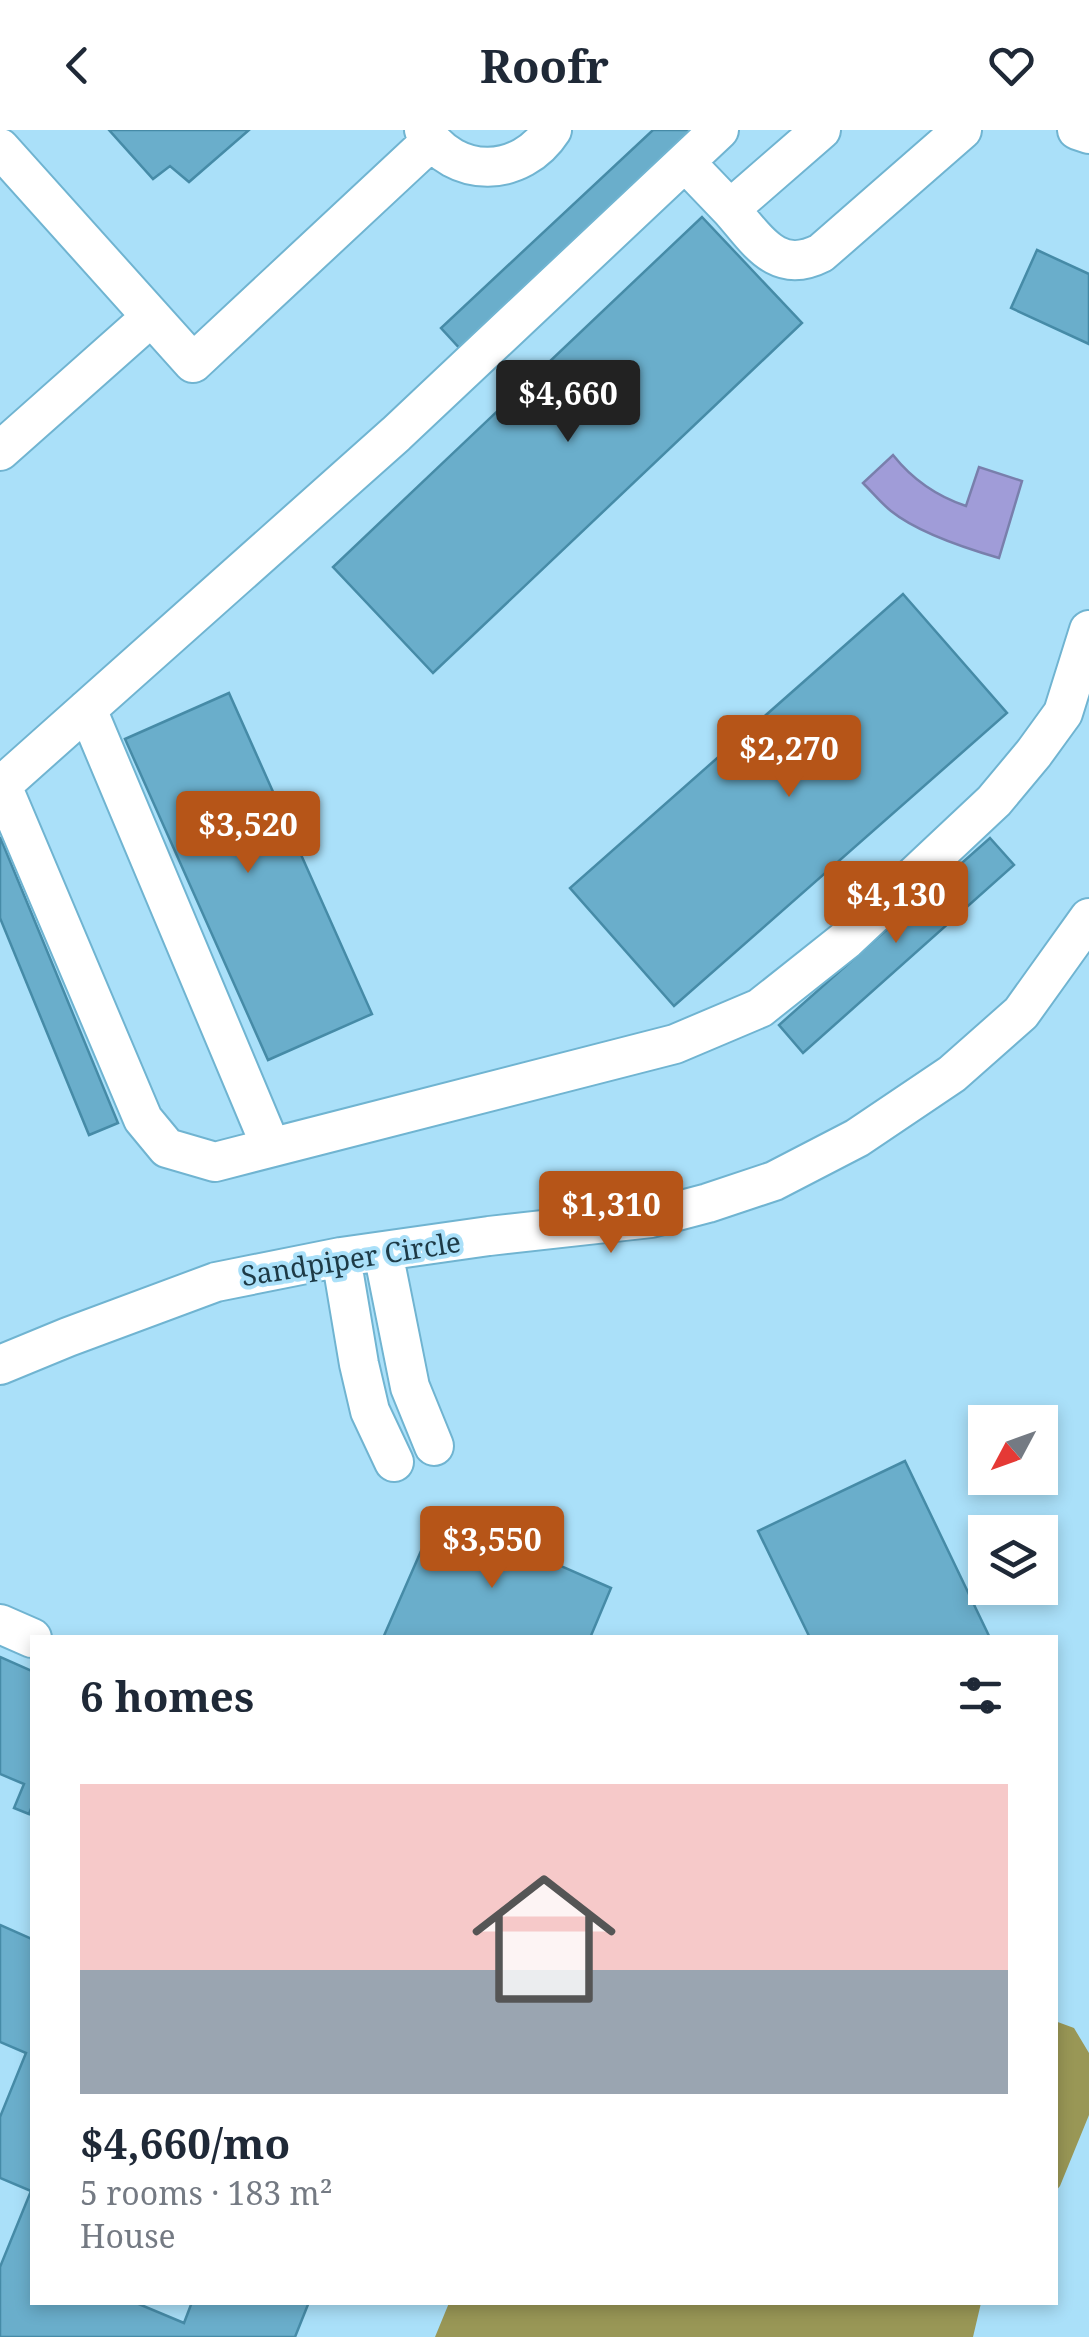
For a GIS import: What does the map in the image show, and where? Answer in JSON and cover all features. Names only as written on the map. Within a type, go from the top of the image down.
[{"type":"street","points":[[0,148],[193,363],[427,136],[450,158],[474,166],[499,167],[523,159],[543,144],[552,130]]},
{"type":"street","points":[[719,130],[396,434],[1,783],[142,1119],[167,1148],[215,1162],[675,1044],[760,1008],[847,939],[994,801],[1063,713],[1089,630]]},
{"type":"street","points":[[730,209],[821,130]]},
{"type":"street","points":[[685,162],[770,254],[795,262],[821,253],[962,130]]},
{"type":"street","points":[[1078,130],[1089,134]]},
{"type":"street","points":[[0,451],[151,316]]},
{"type":"street","points":[[87,709],[271,1146]]},
{"type":"street","name":"Sandpiper Circle","points":[[0,1365],[216,1282],[341,1256],[651,1218],[774,1181],[858,1138],[952,1074],[1021,1014],[1089,918]]},
{"type":"street","points":[[384,1252],[410,1388],[434,1446]]},
{"type":"street","points":[[341,1256],[358,1364],[370,1411],[394,1462]]},
{"type":"street","points":[[0,1624],[30,1637]]},
{"type":"shaded area","points":[[893,455],[925,486],[966,506],[979,467],[1022,481],[999,558],[928,533],[884,505],[863,483]]},
{"type":"shaded area","points":[[1058,2022],[1074,2028],[1089,2053],[1089,2115],[1058,2188]]},
{"type":"shaded area","points":[[448,2305],[981,2305],[973,2337],[435,2337]]},
{"type":"building","points":[[109,130],[249,130],[189,182],[170,166],[153,179]]},
{"type":"building","points":[[653,130],[700,130],[463,352],[441,328]]},
{"type":"building","points":[[702,217],[802,323],[433,673],[333,567]]},
{"type":"building","points":[[1037,250],[1089,274],[1089,344],[1011,308]]},
{"type":"building","points":[[903,594],[1007,713],[674,1006],[570,888]]},
{"type":"building","points":[[229,693],[372,1014],[268,1060],[125,739]]},
{"type":"building","points":[[0,837],[118,1123],[89,1135],[0,918]]},
{"type":"building","points":[[990,838],[1014,865],[803,1053],[779,1025]]},
{"type":"building","points":[[905,1461],[968,1592],[968,1605],[974,1605],[989,1635],[809,1635],[758,1531]]},
{"type":"building","points":[[438,1512],[611,1588],[591,1635],[384,1635]]},
{"type":"building","points":[[0,1657],[30,1670],[29,1814],[14,1808],[24,1784],[0,1774]]},
{"type":"building","points":[[0,1925],[30,1938],[30,2191],[0,2178],[0,2117],[26,2053],[0,2042]]},
{"type":"building","points":[[30,2193],[30,2305],[141,2305],[184,2323],[191,2305],[308,2305],[295,2337],[0,2337],[0,2267]]}]
